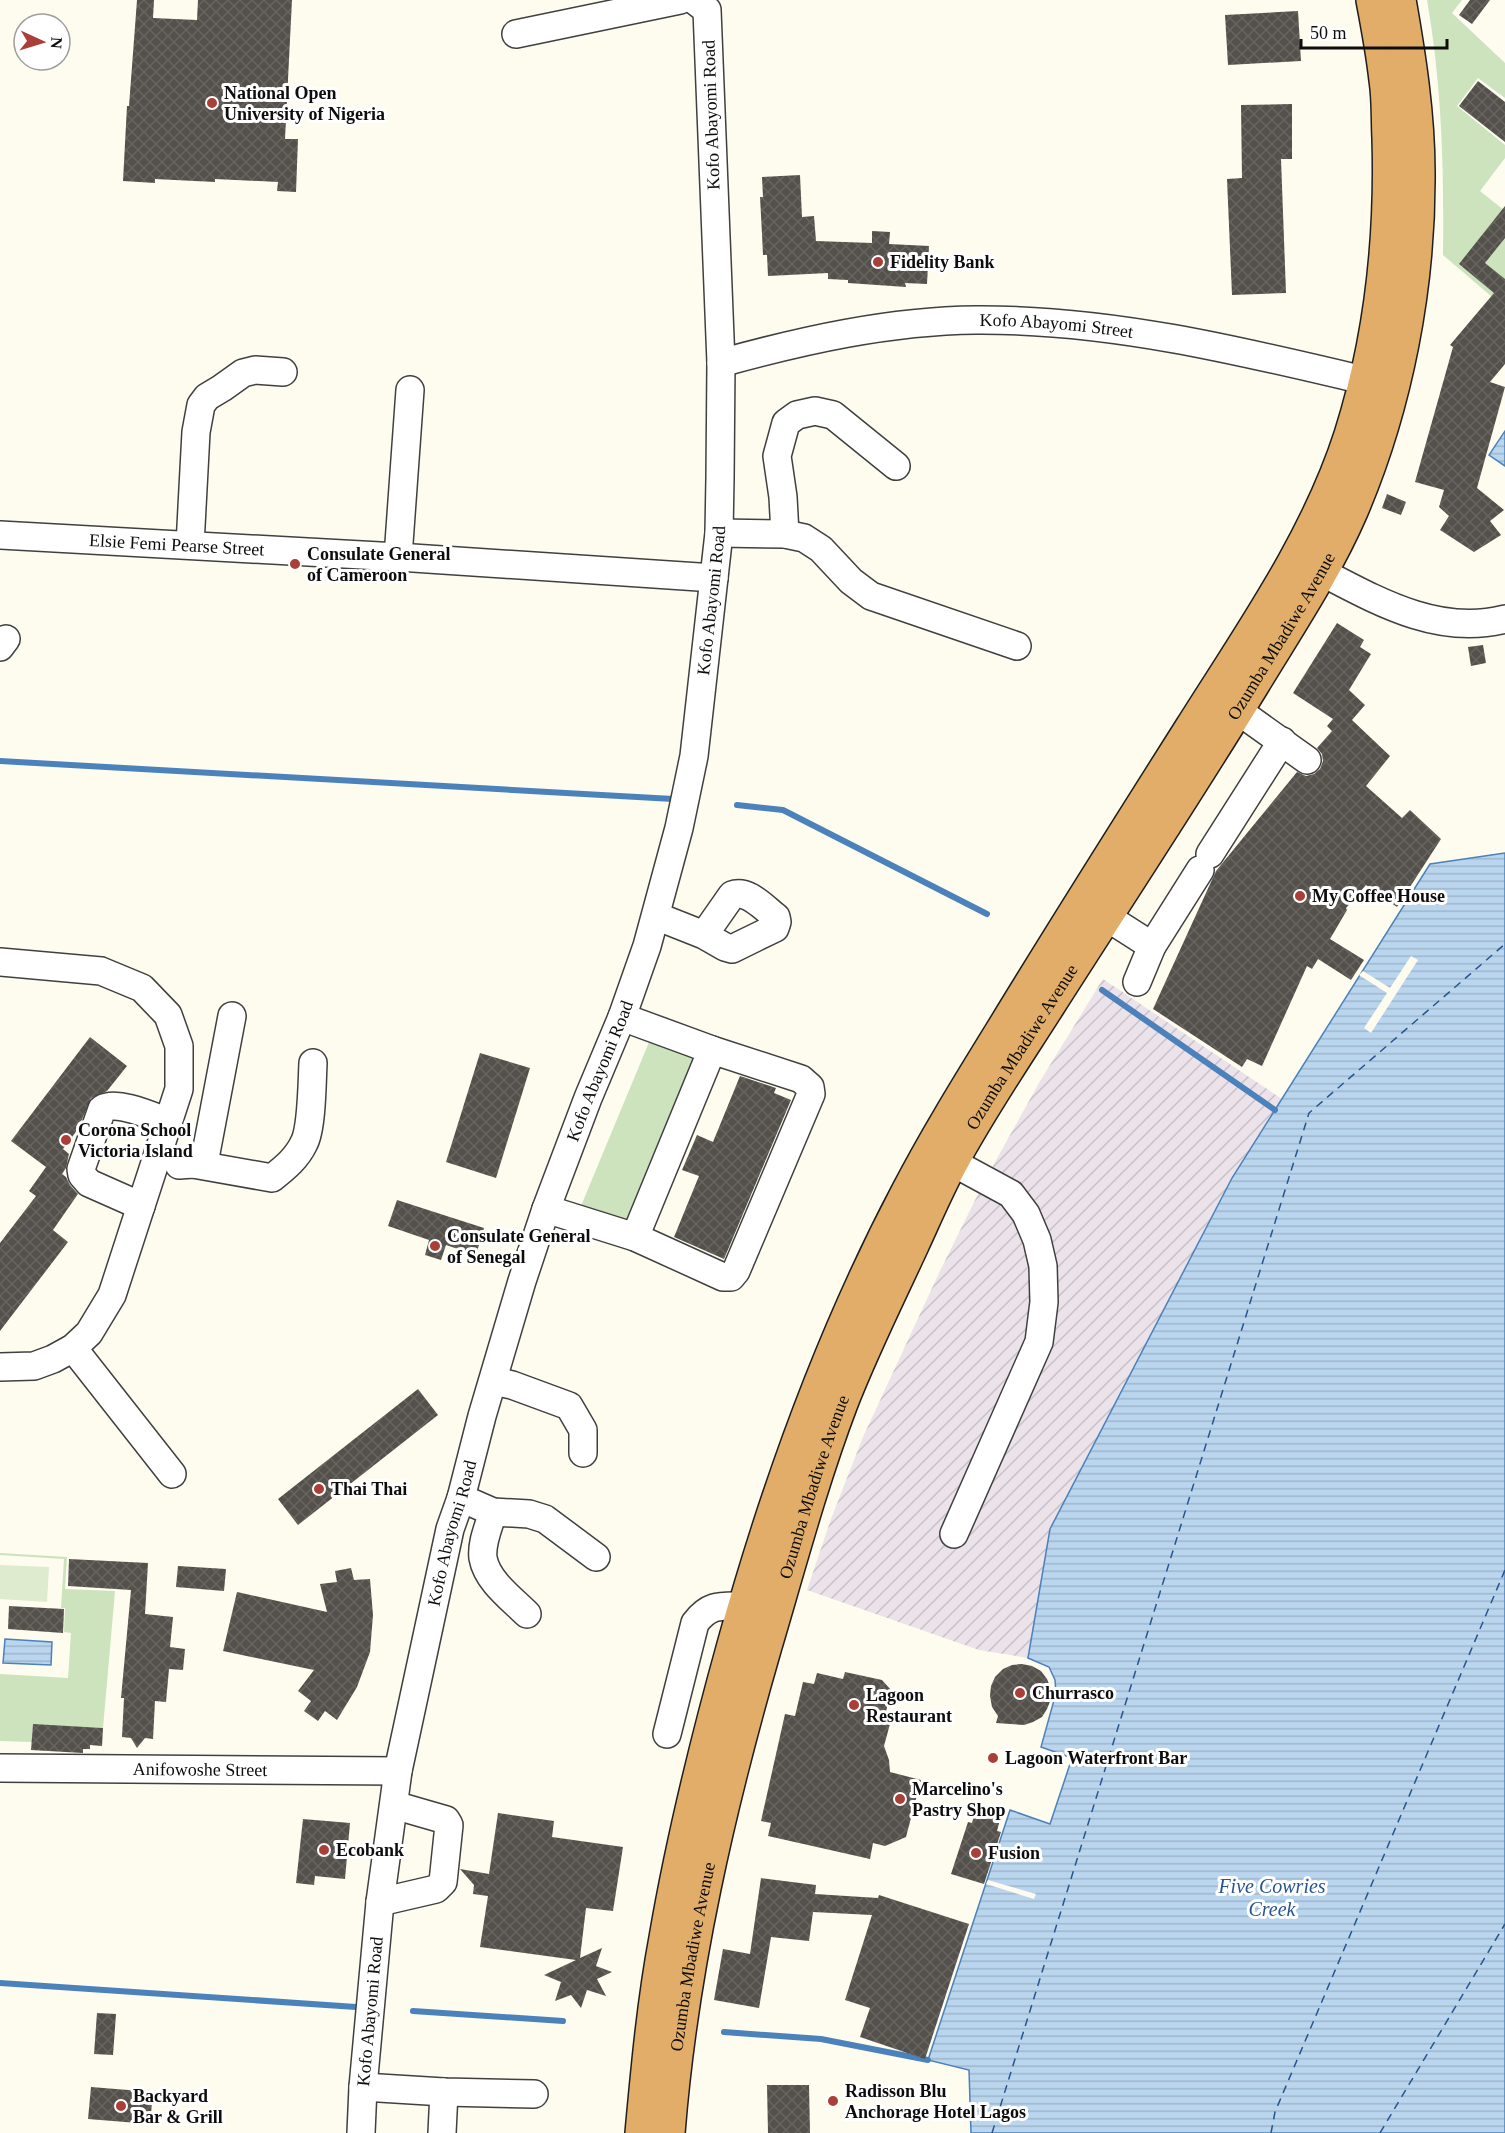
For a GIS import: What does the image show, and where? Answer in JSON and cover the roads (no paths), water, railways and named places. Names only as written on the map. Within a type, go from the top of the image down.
[{"type":"highway","name":"Ozumba Mbadiwe Avenue","points":[[1373,0],[1387,82],[1390,164],[1387,242],[1378,317],[1379,384]]},
{"type":"highway","name":"Ozumba Mbadiwe Avenue","points":[[668,2133],[682,2007],[714,1845],[741,1734],[801,1522],[841,1405],[876,1321],[952,1162],[1001,1079],[1237,710],[1308,565],[1328,495],[1350,436],[1403,337],[1411,286],[1418,182],[1416,125],[1399,0]]},
{"type":"highway","name":"Ozumba Mbadiwe Avenue","points":[[642,2133],[656,1997],[680,1863],[712,1722],[777,1499],[810,1409],[852,1309],[907,1194],[951,1116],[1062,932],[1245,644],[1308,565]]},
{"type":"street","points":[[516,34],[680,0]]},
{"type":"street","name":"Kofo Abayomi Road","points":[[361,2133],[380,1902],[398,1771],[450,1529],[461,1498],[522,1281],[546,1209],[588,1098],[622,1017],[656,916],[680,828],[694,756],[719,533],[721,363],[707,10],[694,0]]},
{"type":"street","name":"Kofo Abayomi Street","points":[[721,363],[789,345],[867,329],[974,320],[1092,325],[1177,339],[1379,384]]},
{"type":"street","points":[[190,545],[196,432],[201,405],[207,397],[243,373],[255,370],[284,372]]},
{"type":"street","points":[[398,557],[410,390]]},
{"type":"street","points":[[785,534],[777,456],[786,423],[797,415],[815,411],[833,415],[896,466]]},
{"type":"street","points":[[719,533],[785,534],[804,538],[821,549],[851,581],[871,596],[1017,646]]},
{"type":"street","name":"Elsie Femi Pearse Street","points":[[0,535],[398,557],[714,578]]},
{"type":"street","points":[[1308,565],[1391,607],[1415,616],[1472,623],[1505,619]]},
{"type":"street","points":[[1237,710],[1307,760]]},
{"type":"street","points":[[1137,982],[1152,946],[1281,741]]},
{"type":"street","points":[[656,916],[704,935]]},
{"type":"street","points":[[1105,916],[1152,946]]},
{"type":"street","points":[[0,962],[101,971],[142,988],[168,1015],[179,1046],[179,1089],[112,1294],[89,1333],[73,1347],[53,1359],[34,1366],[0,1367]]},
{"type":"street","points":[[193,1164],[206,1153],[232,1016]]},
{"type":"street","points":[[546,1209],[635,1237],[723,1277],[731,1277],[741,1261],[810,1094],[810,1087],[801,1079],[622,1017]]},
{"type":"street","points":[[635,1237],[712,1050]]},
{"type":"street","points":[[154,1166],[193,1164],[272,1178],[290,1164],[305,1142],[311,1106],[313,1063]]},
{"type":"street","points":[[141,1206],[88,1183],[81,1169],[102,1109],[115,1105],[168,1122]]},
{"type":"street","points":[[952,1162],[1011,1194],[1026,1214],[1037,1240],[1043,1266],[1044,1302],[1039,1342],[954,1534]]},
{"type":"street","points":[[73,1347],[172,1474]]},
{"type":"street","points":[[493,1381],[512,1385],[569,1406],[583,1430],[583,1453]]},
{"type":"street","points":[[461,1498],[493,1512],[528,1514],[545,1519],[596,1557]]},
{"type":"street","points":[[493,1512],[484,1541],[483,1558],[488,1574],[527,1614]]},
{"type":"street","points":[[667,1734],[695,1623],[702,1613],[714,1606],[745,1606]]},
{"type":"street","name":"Anifowoshe Street","points":[[0,1768],[398,1771]]},
{"type":"street","points":[[380,1902],[436,1889],[443,1882],[450,1824],[446,1820],[394,1805]]},
{"type":"street","points":[[363,2087],[534,2094]]},
{"type":"street","points":[[442,2133],[444,2092]]},
{"type":"water","points":[[1505,431],[1505,466],[1489,455]]},
{"type":"water","name":"Five Cowries Creek","points":[[1505,853],[1505,2133],[971,2133],[969,2070],[928,2060],[1010,1810],[1050,1824],[1072,1758],[1041,1747],[1056,1693],[1055,1680],[1049,1667],[1028,1658],[1050,1529],[1232,1178],[1430,864]]},
{"type":"water","points":[[5,1639],[52,1642],[51,1665],[3,1663]]},
{"type":"waterway","points":[[0,761],[673,799]]},
{"type":"waterway","points":[[737,805],[783,810],[987,914]]},
{"type":"waterway","points":[[1102,990],[1275,1110]]},
{"type":"waterway","points":[[0,1983],[356,2007]]},
{"type":"waterway","points":[[413,2011],[563,2021]]},
{"type":"waterway","points":[[724,2032],[821,2039],[928,2060]]},
{"type":"place","name":"National Open University of Nigeria","points":[[212,103]]},
{"type":"place","name":"Fidelity Bank","points":[[878,262]]},
{"type":"place","name":"Consulate General of Cameroon","points":[[295,564]]},
{"type":"place","name":"My Coffee House","points":[[1300,896]]},
{"type":"place","name":"Corona School Victoria Island","points":[[66,1140]]},
{"type":"place","name":"Consulate General of Senegal","points":[[435,1246]]},
{"type":"place","name":"Thai Thai","points":[[319,1489]]},
{"type":"place","name":"Churrasco","points":[[1020,1693]]},
{"type":"place","name":"Lagoon Restaurant","points":[[854,1705]]},
{"type":"place","name":"Lagoon Waterfront Bar","points":[[993,1758]]},
{"type":"place","name":"Marcelino's Pastry Shop","points":[[900,1799]]},
{"type":"place","name":"Ecobank","points":[[324,1850]]},
{"type":"place","name":"Fusion","points":[[976,1853]]},
{"type":"place","name":"Radisson Blu Anchorage Hotel Lagos","points":[[833,2101]]},
{"type":"place","name":"Backyard Bar & Grill","points":[[121,2106]]}]
